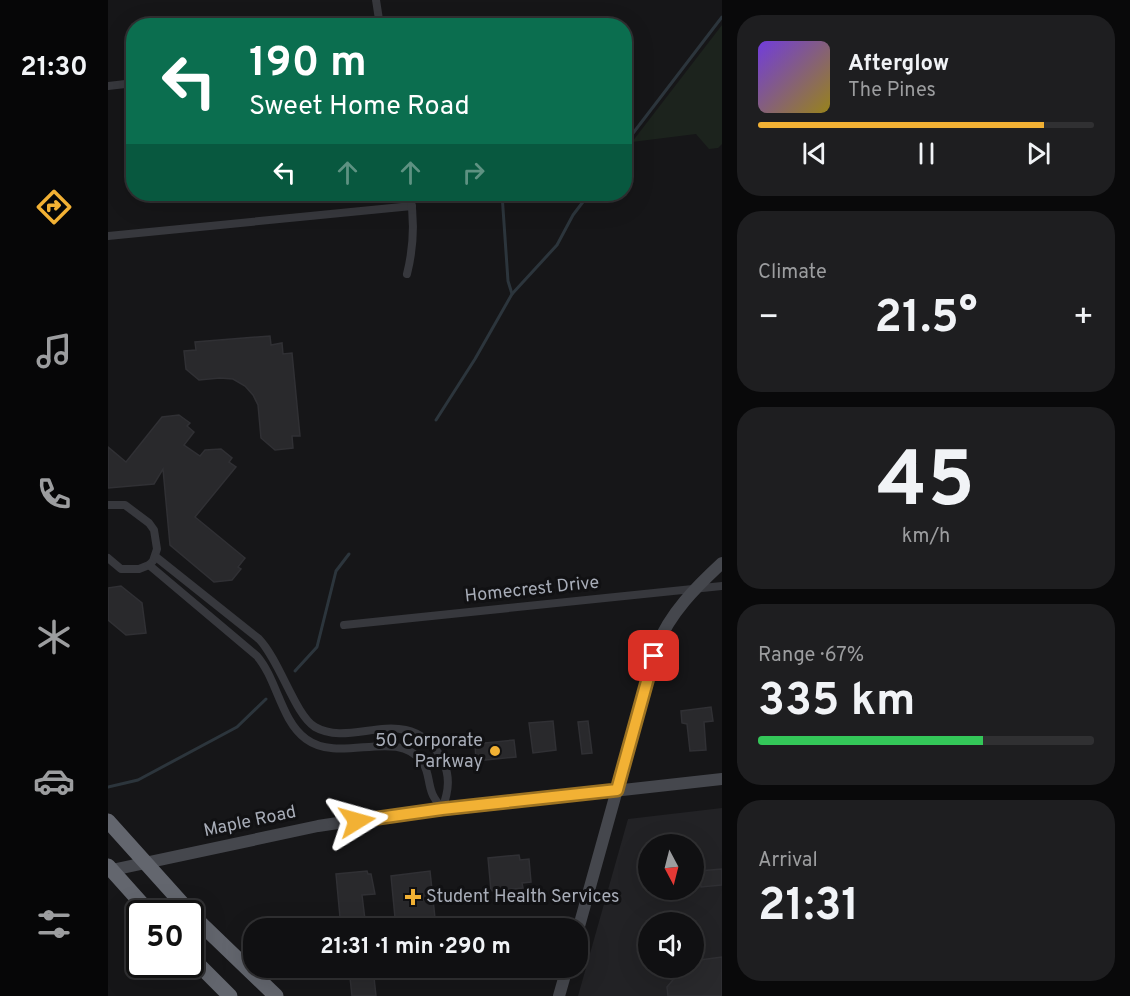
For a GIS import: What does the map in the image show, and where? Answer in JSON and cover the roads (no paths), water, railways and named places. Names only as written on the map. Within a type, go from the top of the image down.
[{"type":"highway","points":[[108,821],[197,920],[276,996]]},
{"type":"highway","points":[[108,869],[138,900]]},
{"type":"highway","points":[[204,970],[230,996]]},
{"type":"main road","points":[[581,918],[657,646],[672,619],[695,590],[722,563]]},
{"type":"main road","name":"Maple Road","points":[[108,869],[318,826],[442,809],[722,779]]},
{"type":"main road","points":[[559,996],[564,978]]},
{"type":"street","points":[[376,0],[379,18]]},
{"type":"street","points":[[108,86],[126,84]]},
{"type":"street","points":[[407,274],[414,240],[411,201]]},
{"type":"street","points":[[108,236],[412,206]]},
{"type":"street","points":[[108,505],[125,505],[149,523],[157,540],[156,556],[148,565],[128,570],[121,569],[108,558]]},
{"type":"street","points":[[156,556],[259,639],[275,660],[307,721],[322,730],[336,733],[394,728],[407,730],[426,740],[441,759],[449,779],[442,809]]},
{"type":"street","points":[[148,565],[257,656],[264,664],[295,727],[302,735],[315,744],[333,749],[396,746],[410,750],[424,764],[432,793],[442,809]]},
{"type":"street","name":"Homecrest Drive","points":[[344,625],[722,586]]},
{"type":"street","points":[[279,695],[290,691]]},
{"type":"waterway","points":[[632,135],[722,17]]},
{"type":"waterway","points":[[502,201],[508,281],[512,294]]},
{"type":"waterway","points":[[436,420],[475,359],[512,294],[557,245],[573,215],[584,201]]},
{"type":"waterway","points":[[295,671],[317,647],[336,571],[349,554]]},
{"type":"waterway","points":[[108,787],[138,780],[237,727],[266,699]]},
{"type":"place","name":"50 Corporate Parkway","points":[[495,751]]},
{"type":"place","name":"Student Health Services","points":[[413,897]]}]
